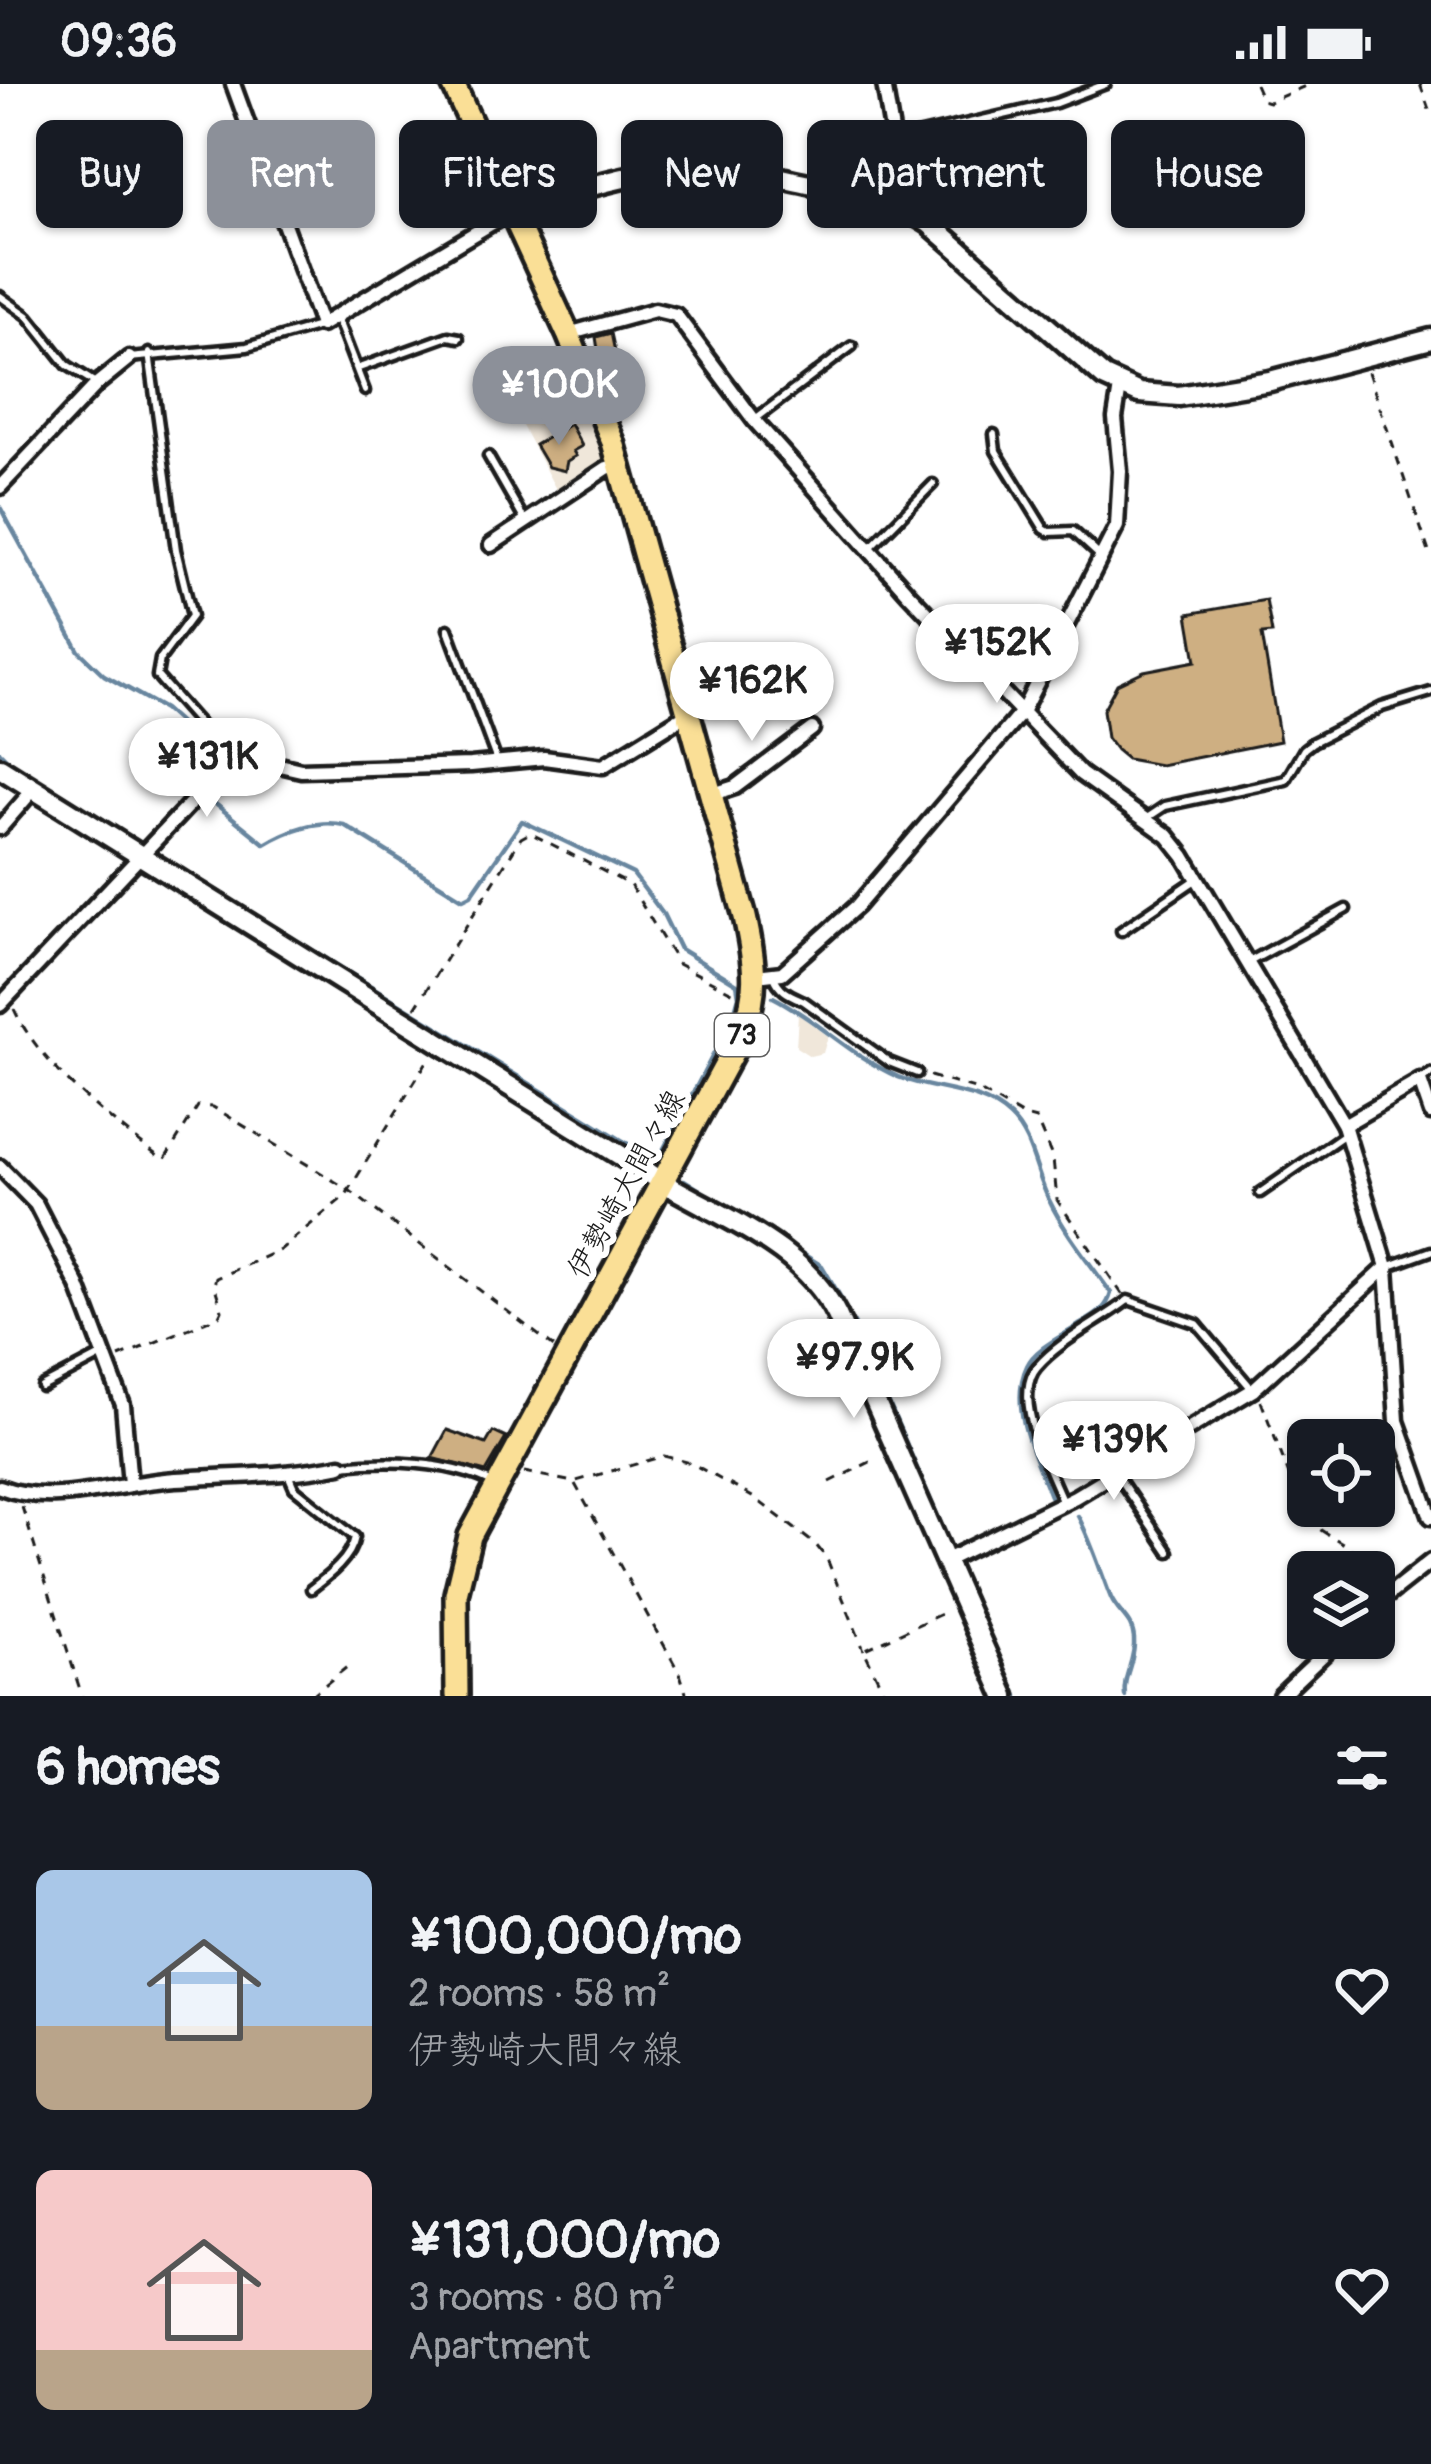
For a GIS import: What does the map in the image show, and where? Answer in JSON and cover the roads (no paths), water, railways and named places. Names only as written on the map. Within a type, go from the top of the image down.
[{"type":"main road","name":"伊勢崎大間々線","points":[[453,84],[470,120]]},
{"type":"main road","name":"伊勢崎大間々線","points":[[457,1696],[456,1594],[470,1535],[739,1040],[765,976],[620,465],[521,228]]},
{"type":"street","points":[[232,84],[321,325],[485,228]]},
{"type":"street","points":[[884,84],[891,120]]},
{"type":"street","points":[[597,188],[662,170],[700,166],[807,185]]},
{"type":"street","points":[[934,228],[1088,364],[1120,387],[1139,393],[1179,396],[1270,381],[1431,339]]},
{"type":"street","points":[[568,334],[655,310],[676,315],[754,420],[1022,712],[1098,790],[1179,847],[1346,1129],[1387,1267],[1397,1421],[1431,1516]]},
{"type":"street","points":[[0,488],[97,384],[129,358]]},
{"type":"street","points":[[765,976],[804,955],[857,906],[1022,712],[1117,526],[1115,418],[1120,387]]},
{"type":"street","points":[[490,545],[620,465]]},
{"type":"street","points":[[3,1002],[200,793],[224,752],[301,770],[544,758],[603,766],[687,714]]},
{"type":"street","points":[[710,795],[735,788],[812,729]]},
{"type":"street","points":[[0,768],[782,1252],[818,1282],[837,1315],[1005,1696]]},
{"type":"street","points":[[0,828],[32,791]]},
{"type":"street","points":[[1346,1129],[1425,1077],[1431,1113]]},
{"type":"street","points":[[0,1167],[36,1204],[78,1286],[123,1405],[130,1484]]},
{"type":"street","points":[[945,1561],[1064,1503],[1252,1390],[1387,1267]]},
{"type":"street","points":[[0,1487],[22,1494],[55,1495],[341,1466]]},
{"type":"street","points":[[1395,1589],[1431,1561]]},
{"type":"street","points":[[1280,1696],[1319,1659]]},
{"type":"lane","points":[[980,120],[1070,99],[1106,84]]},
{"type":"lane","points":[[0,296],[28,316],[67,365],[97,384]]},
{"type":"lane","points":[[337,318],[364,391]]},
{"type":"lane","points":[[129,358],[248,346],[321,325]]},
{"type":"lane","points":[[358,368],[448,336],[459,338]]},
{"type":"lane","points":[[754,420],[853,346]]},
{"type":"lane","points":[[149,353],[176,550],[192,616],[156,670],[159,681],[224,752]]},
{"type":"lane","points":[[994,434],[996,452],[1044,529],[1078,533],[1101,556]]},
{"type":"lane","points":[[488,456],[526,522]]},
{"type":"lane","points":[[869,549],[933,484]]},
{"type":"lane","points":[[448,629],[497,762]]},
{"type":"lane","points":[[1144,820],[1165,806],[1286,779],[1313,742],[1382,707],[1431,692]]},
{"type":"lane","points":[[1120,931],[1197,879]]},
{"type":"lane","points":[[1247,963],[1346,909]]},
{"type":"lane","points":[[765,976],[889,1062],[917,1073]]},
{"type":"lane","points":[[1260,1193],[1346,1129]]},
{"type":"lane","points":[[1387,1267],[1431,1251]]},
{"type":"lane","points":[[1064,1503],[1034,1430],[1030,1377],[1049,1356],[1128,1300],[1197,1324],[1252,1390]]},
{"type":"lane","points":[[42,1387],[105,1358]]},
{"type":"lane","points":[[341,1466],[385,1461],[478,1477],[500,1475]]},
{"type":"lane","points":[[288,1474],[294,1488],[355,1537],[353,1548],[337,1567],[310,1589]]},
{"type":"lane","points":[[1116,1474],[1169,1552]]},
{"type":"waterway","points":[[0,507],[79,651],[104,675],[164,709],[205,746],[206,767]]},
{"type":"waterway","points":[[0,752],[16,768]]},
{"type":"waterway","points":[[208,798],[265,844],[303,827],[344,825],[463,899],[471,895],[522,821],[633,874],[663,914],[680,949],[737,984],[739,996],[733,1017],[661,1154]]},
{"type":"waterway","points":[[102,821],[133,840]]},
{"type":"waterway","points":[[156,854],[654,1160]]},
{"type":"waterway","points":[[773,997],[898,1077],[998,1108],[1024,1135],[1055,1212],[1111,1293],[1099,1312],[1036,1354],[1022,1382],[1026,1432],[1050,1496]]},
{"type":"waterway","points":[[684,1180],[730,1209]]},
{"type":"waterway","points":[[785,1243],[822,1266],[841,1298]]},
{"type":"waterway","points":[[854,1323],[952,1549]]},
{"type":"waterway","points":[[1078,1516],[1111,1598],[1133,1632],[1125,1696]]},
{"type":"waterway","points":[[960,1570],[1017,1696]]}]
